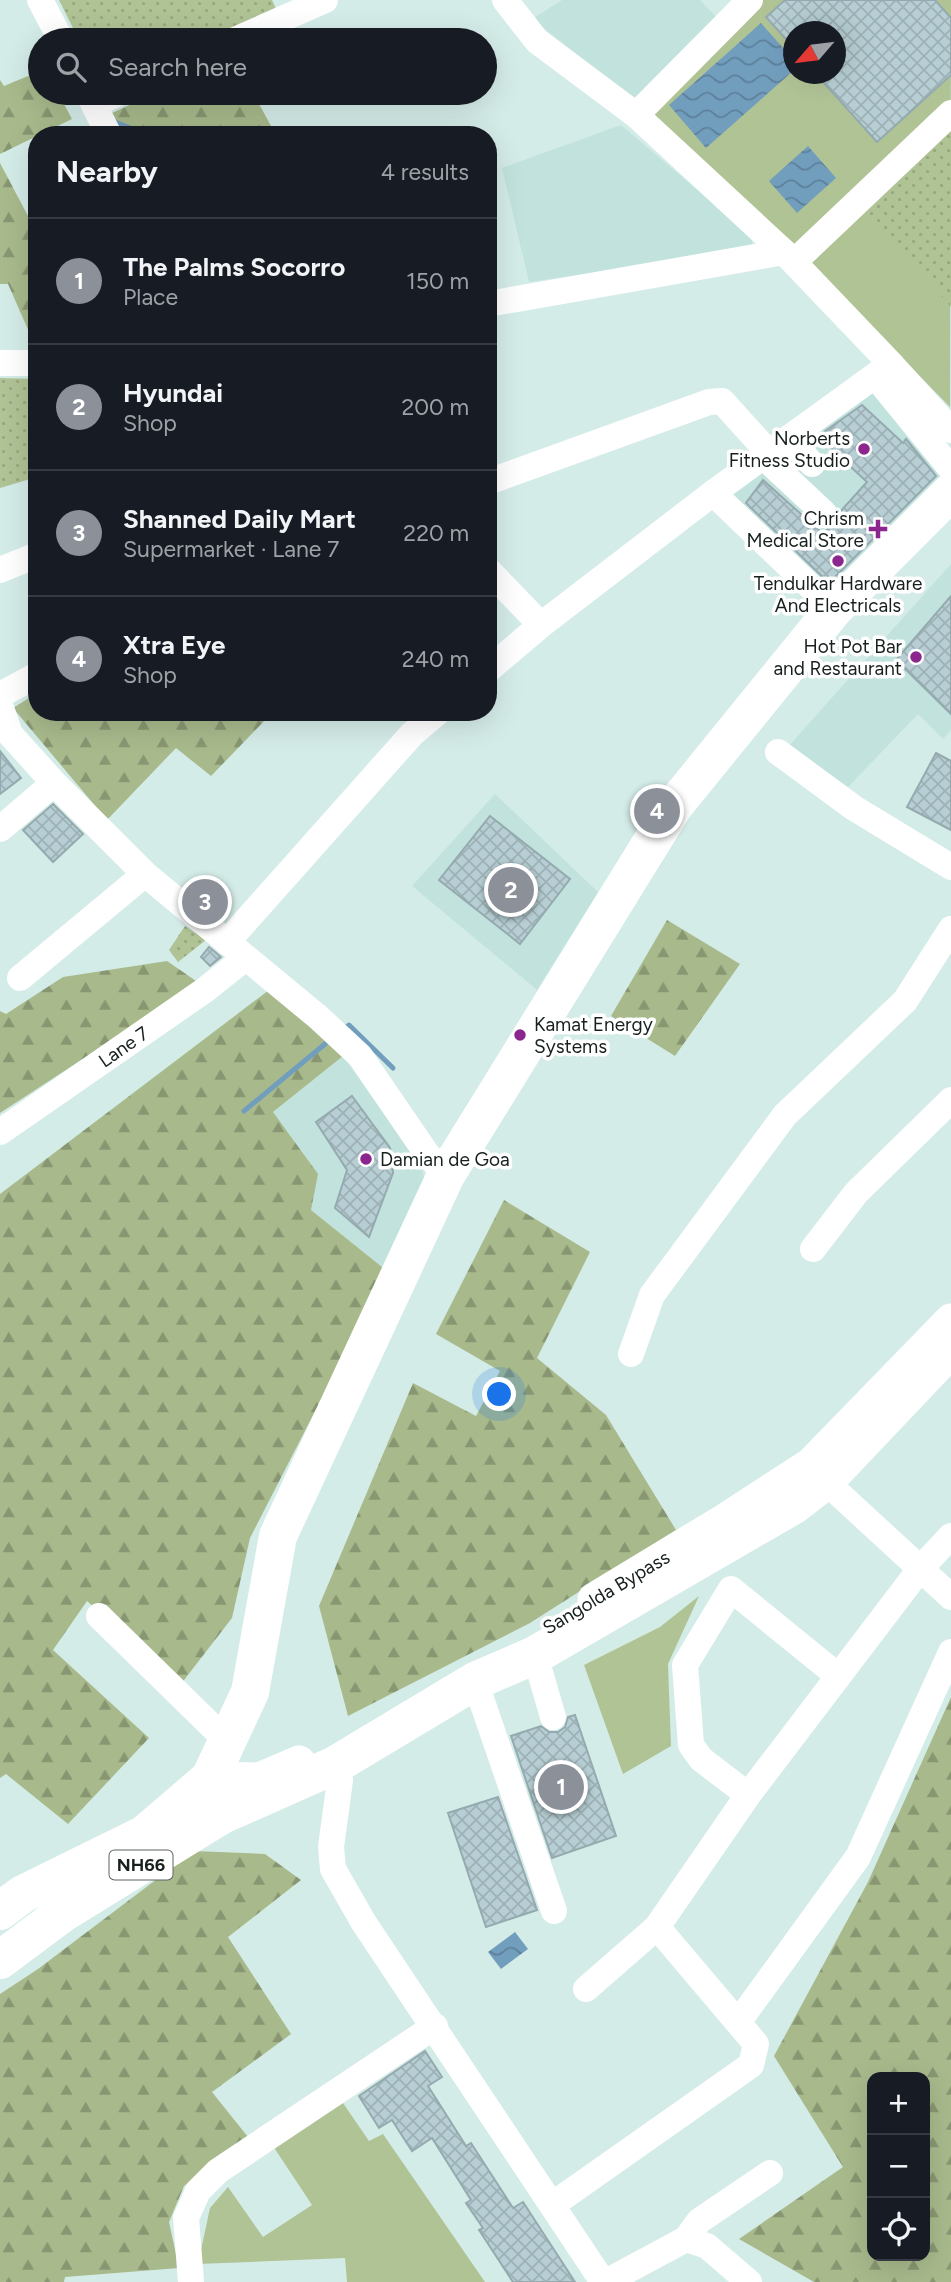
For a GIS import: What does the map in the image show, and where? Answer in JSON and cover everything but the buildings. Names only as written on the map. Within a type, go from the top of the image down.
[{"type":"highway","points":[[8,1900],[145,1835],[210,1778],[250,1692],[278,1536],[446,1175],[674,806],[834,609],[951,492]]},
{"type":"highway","name":"Sangolda Bypass","points":[[220,1816],[335,1765],[475,1681],[536,1655],[794,1505],[825,1481],[951,1348]]},
{"type":"highway","points":[[210,1778],[220,1816]]},
{"type":"highway","name":"NH66","points":[[0,1960],[63,1913],[220,1816]]},
{"type":"main road","name":"Sangolda Bypass","points":[[210,1778],[259,1779],[324,1751],[466,1670],[524,1641],[723,1521],[811,1464],[951,1320]]},
{"type":"street","points":[[40,0],[55,28]]},
{"type":"street","points":[[262,28],[325,0]]},
{"type":"street","points":[[505,0],[537,41],[636,115],[789,257],[884,370],[951,469]]},
{"type":"street","points":[[636,115],[750,0]]},
{"type":"street","points":[[94,105],[105,126]]},
{"type":"street","points":[[497,303],[789,257],[951,113]]},
{"type":"street","points":[[0,363],[28,363]]},
{"type":"street","points":[[884,370],[951,430]]},
{"type":"street","points":[[497,662],[541,625],[713,493],[884,370]]},
{"type":"street","points":[[497,479],[709,402],[722,401],[774,449],[824,513]]},
{"type":"street","points":[[774,449],[813,464]]},
{"type":"street","points":[[713,493],[834,609]]},
{"type":"street","points":[[0,570],[28,559]]},
{"type":"street","points":[[497,579],[541,625]]},
{"type":"street","points":[[0,695],[28,680]]},
{"type":"street","points":[[0,705],[10,734],[54,783],[145,874],[318,1017],[360,1056],[428,1154],[446,1175]]},
{"type":"street","name":"Lane 7","points":[[0,1132],[205,990],[412,734],[427,721]]},
{"type":"street","points":[[778,752],[854,808],[951,867]]},
{"type":"street","points":[[0,829],[54,783]]},
{"type":"street","points":[[20,978],[145,874]]},
{"type":"street","points":[[631,1354],[652,1294],[785,1115],[905,1001],[951,929]]},
{"type":"street","points":[[813,1249],[856,1193],[951,1100]]},
{"type":"street","points":[[825,1481],[951,1597]]},
{"type":"street","points":[[586,1989],[657,1927],[748,1795],[920,1569],[951,1536]]},
{"type":"street","points":[[748,1795],[701,1759],[691,1745],[685,1665],[731,1589],[838,1676]]},
{"type":"street","points":[[99,1616],[227,1741]]},
{"type":"street","points":[[738,2021],[858,1857],[951,1652]]},
{"type":"street","points":[[536,1655],[553,1717]]},
{"type":"street","points":[[475,1681],[554,1911]]},
{"type":"street","points":[[335,1765],[340,1780],[331,1847],[333,1870],[364,1923],[605,2282],[686,2239],[699,2221],[770,2173]]},
{"type":"street","points":[[552,2205],[751,2065],[756,2043],[657,1927]]},
{"type":"street","points":[[191,2282],[186,2218],[198,2191],[218,2171],[435,2026]]},
{"type":"street","points":[[686,2239],[707,2246],[748,2282]]},
{"type":"shaded area","points":[[562,0],[700,0],[718,19],[635,100],[532,19]]},
{"type":"shaded area","points":[[621,125],[753,237],[751,250],[529,282],[502,168]]},
{"type":"shaded area","points":[[880,381],[951,473],[819,603],[714,503]]},
{"type":"shaded area","points":[[951,564],[951,730],[943,739],[918,714],[848,787],[788,747]]},
{"type":"shaded area","points":[[495,794],[598,892],[537,990],[412,886]]},
{"type":"shaded area","points":[[343,1056],[422,1168],[426,1187],[387,1271],[311,1210],[273,1112]]},
{"type":"green space","points":[[59,0],[272,0],[278,13],[245,28],[73,28]]},
{"type":"green space","points":[[760,0],[951,0],[950,407],[803,257],[650,112]]},
{"type":"green space","points":[[28,76],[28,105],[64,105],[72,119],[58,126],[28,126],[28,140],[0,154],[0,80],[4,86]]},
{"type":"green space","points":[[130,105],[260,105],[271,126],[118,126],[112,113]]},
{"type":"green space","points":[[951,131],[951,307],[864,210]]},
{"type":"green space","points":[[0,163],[28,216],[28,330],[8,284],[0,284]]},
{"type":"green space","points":[[0,378],[28,379],[28,480],[0,488]]},
{"type":"green space","points":[[28,699],[28,721],[264,721],[211,776],[176,748],[107,820],[13,708]]},
{"type":"green space","points":[[667,920],[740,964],[675,1056],[611,1016]]},
{"type":"green space","points":[[185,926],[206,940],[178,962],[169,950]]},
{"type":"green space","points":[[167,961],[199,983],[0,1113],[0,1011],[6,1014],[63,977]]},
{"type":"green space","points":[[269,990],[343,1056],[273,1112],[318,1174],[311,1210],[387,1271],[250,1538],[232,1618],[181,1684],[87,1601],[53,1650],[149,1738],[68,1824],[6,1774],[0,1778],[0,1194]]},
{"type":"green space","points":[[504,1200],[590,1252],[537,1358],[606,1415],[676,1530],[530,1623],[348,1716],[319,1606],[413,1383],[476,1416],[500,1371],[436,1334]]},
{"type":"green space","points":[[699,1596],[668,1664],[671,1746],[623,1774],[584,1665],[660,1627]]},
{"type":"green space","points":[[951,1697],[951,2282],[814,2282],[739,2239],[843,2167],[774,2056],[868,1882]]},
{"type":"green space","points":[[194,1851],[265,1854],[301,1880],[228,1937],[291,2034],[212,2092],[248,2137],[184,2186],[169,2222],[179,2268],[65,2277],[64,2282],[0,2282],[0,1994],[38,1969]]},
{"type":"green space","points":[[343,2103],[369,2141],[383,2134],[485,2282],[347,2282],[345,2258],[198,2264],[210,2208],[228,2187],[263,2237],[312,2205],[273,2146]]},
{"type":"water","points":[[761,23],[783,48],[783,80],[706,148],[669,105]]},
{"type":"water","points":[[808,146],[836,178],[797,213],[769,181]]},
{"type":"water","points":[[515,1932],[528,1949],[501,1969],[488,1952]]},
{"type":"waterway","points":[[113,120],[125,126]]},
{"type":"waterway","points":[[344,1029],[349,1025],[393,1068]]},
{"type":"waterway","points":[[244,1111],[331,1039]]},
{"type":"place","name":"Norberts Fitness Studio","points":[[864,449]]},
{"type":"place","name":"Chrism Medical Store","points":[[878,529]]},
{"type":"place","name":"Tendulkar Hardware And Electricals","points":[[838,561]]},
{"type":"place","name":"Hot Pot Bar and Restaurant","points":[[916,657]]},
{"type":"place","name":"Xtra Eye","points":[[657,811]]},
{"type":"place","name":"Hyundai","points":[[511,890]]},
{"type":"place","name":"Shanned Daily Mart","points":[[205,902]]},
{"type":"place","name":"Kamat Energy Systems","points":[[520,1035]]},
{"type":"place","name":"Damian de Goa","points":[[366,1159]]},
{"type":"place","name":"The Palms Socorro","points":[[561,1787]]}]
